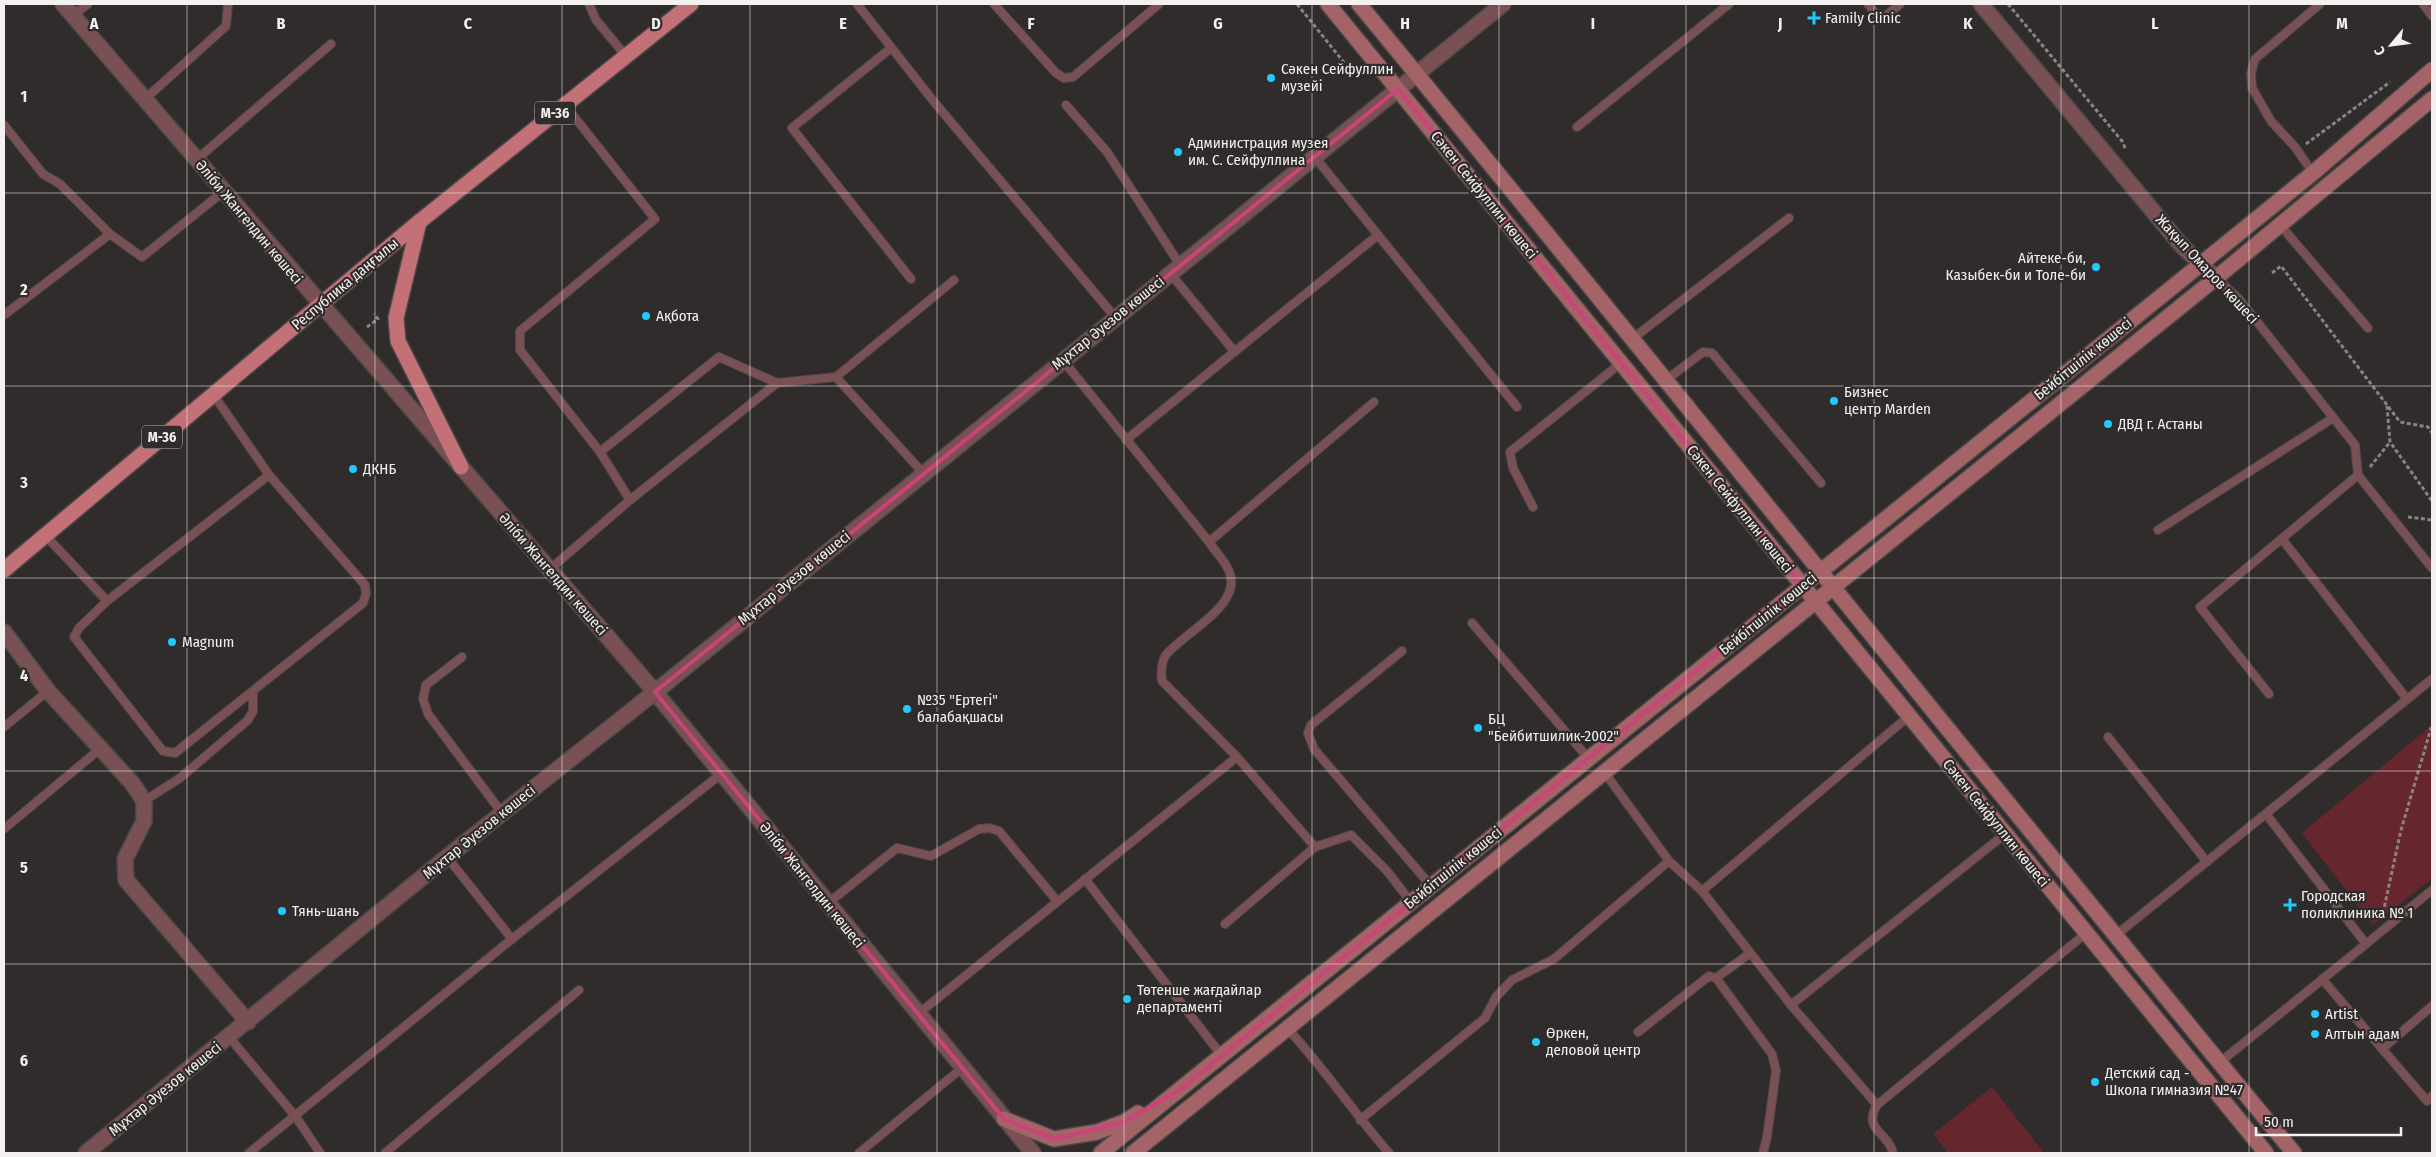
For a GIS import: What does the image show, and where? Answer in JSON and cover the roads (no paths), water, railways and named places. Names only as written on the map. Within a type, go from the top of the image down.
[{"type":"main road","name":"Республика даңғылы","points":[[4,570],[419,222],[691,4]]},
{"type":"main road","name":"Сәкен Сейфуллин көшесі","points":[[1328,4],[2266,1153]]},
{"type":"main road","name":"Сәкен Сейфуллин көшесі","points":[[1359,4],[1835,587],[2115,936],[2294,1153]]},
{"type":"main road","name":"Бейбітшілік көшесі","points":[[1101,1153],[2313,173],[2432,70]]},
{"type":"main road","name":"Бейбітшілік көшесі","points":[[1133,1153],[2216,278],[2432,99]]},
{"type":"main road","points":[[419,222],[396,318],[398,341],[462,467]]},
{"type":"main road","points":[[1004,1119],[1054,1139],[1097,1132],[1124,1122],[1155,1101],[1181,1089]]},
{"type":"street","name":"Мұхтар Әуезов көшесі","points":[[86,1153],[447,857],[655,692],[1503,4]]},
{"type":"street","name":"Жақып Омаров көшесі","points":[[1981,4],[2170,232],[2216,278]]},
{"type":"street","name":"Әліби Жангелдин көшесі","points":[[68,9],[320,305],[655,692],[1033,1153]]},
{"type":"street","points":[[4,632],[48,691],[132,783],[144,801],[144,821],[125,859],[126,880],[248,1022]]},
{"type":"street","points":[[1148,1153],[1156,1135]]},
{"type":"lane","points":[[68,9],[88,4]]},
{"type":"lane","points":[[145,99],[226,26],[228,4]]},
{"type":"lane","points":[[589,4],[596,20],[626,56]]},
{"type":"lane","points":[[857,4],[891,48],[1115,317]]},
{"type":"lane","points":[[994,4],[1056,73],[1064,78],[1073,77],[1159,4]]},
{"type":"lane","points":[[1577,127],[1729,4]]},
{"type":"lane","points":[[1868,4],[1881,20],[1900,4]]},
{"type":"lane","points":[[2313,173],[2271,121],[2252,88],[2251,73],[2256,59],[2320,4]]},
{"type":"lane","points":[[2423,4],[2432,16]]},
{"type":"lane","points":[[196,160],[331,44]]},
{"type":"lane","points":[[891,48],[792,128],[911,279]]},
{"type":"lane","points":[[565,105],[655,219],[520,331],[520,350],[600,452],[630,500]]},
{"type":"lane","points":[[1066,105],[1107,152],[1175,269],[1234,351]]},
{"type":"lane","points":[[4,124],[43,174],[60,184],[110,234],[142,257],[224,191]]},
{"type":"lane","points":[[1314,156],[1517,407]]},
{"type":"lane","points":[[1632,338],[1790,218]]},
{"type":"lane","points":[[2280,225],[2368,328]]},
{"type":"lane","points":[[4,315],[110,234]]},
{"type":"lane","points":[[1126,440],[1378,236]]},
{"type":"lane","name":"Жақып Омаров көшесі","points":[[2216,278],[2239,299],[2355,445],[2358,475]]},
{"type":"lane","points":[[600,452],[719,356],[776,383],[836,377],[954,280]]},
{"type":"lane","points":[[1666,380],[1702,352],[1712,353],[1821,483]]},
{"type":"lane","points":[[1062,360],[1209,542],[1230,571],[1230,587],[1225,603],[1166,656],[1161,668],[1162,681],[1237,756],[1315,847]]},
{"type":"lane","points":[[1533,507],[1513,468],[1510,452],[1621,363]]},
{"type":"lane","points":[[836,377],[923,473]]},
{"type":"lane","points":[[549,570],[630,500],[776,383]]},
{"type":"lane","points":[[213,394],[269,475],[365,585],[366,594],[363,603],[175,753],[163,750],[74,637],[79,628],[107,601],[269,475]]},
{"type":"lane","points":[[1209,542],[1374,402]]},
{"type":"lane","points":[[2158,530],[2333,418]]},
{"type":"lane","points":[[2269,694],[2200,607],[2358,475],[2432,568]]},
{"type":"lane","points":[[45,536],[107,601]]},
{"type":"lane","points":[[2282,539],[2407,699]]},
{"type":"lane","points":[[1472,623],[1588,759]]},
{"type":"lane","points":[[1402,651],[1311,724],[1308,733],[1314,749],[1431,886]]},
{"type":"lane","points":[[462,658],[426,685],[423,699],[428,714],[502,813]]},
{"type":"lane","points":[[2115,936],[2432,678]]},
{"type":"lane","points":[[4,727],[48,691]]},
{"type":"lane","points":[[144,801],[180,778],[248,720],[253,711],[253,691]]},
{"type":"lane","points":[[1702,892],[1909,716]]},
{"type":"lane","points":[[2108,737],[2207,862]]},
{"type":"lane","points":[[4,829],[100,748]]},
{"type":"lane","points":[[918,1014],[1237,756]]},
{"type":"lane","points":[[1605,773],[1669,861],[1702,892],[1790,1005],[1877,1105]]},
{"type":"lane","points":[[249,1153],[296,1117],[512,939],[721,774]]},
{"type":"lane","points":[[2266,814],[2366,944]]},
{"type":"lane","points":[[828,904],[898,848],[931,856],[979,829],[989,828],[1000,830],[1057,901]]},
{"type":"lane","points":[[1790,1005],[2004,834]]},
{"type":"lane","points":[[1225,924],[1315,847],[1351,835],[1387,871],[1411,902]]},
{"type":"lane","points":[[447,857],[512,939]]},
{"type":"lane","points":[[1360,1120],[1485,1018],[1496,997],[1512,980],[1554,959],[1669,861]]},
{"type":"lane","points":[[1085,879],[1222,1056]]},
{"type":"lane","points":[[2219,1063],[2432,890]]},
{"type":"lane","points":[[1893,1153],[1872,1124],[1872,1114],[1877,1105],[2086,934]]},
{"type":"lane","points":[[1716,978],[1749,954]]},
{"type":"lane","points":[[1638,1032],[1709,976],[1716,978],[1772,1054],[1776,1071],[1763,1153]]},
{"type":"lane","points":[[2322,979],[2427,1101],[2432,1096]]},
{"type":"lane","points":[[385,1153],[579,990]]},
{"type":"lane","points":[[2382,1049],[2432,1006]]},
{"type":"lane","points":[[1287,1028],[1314,1058],[1360,1120],[1389,1153]]},
{"type":"lane","points":[[229,1037],[296,1117],[320,1153]]},
{"type":"lane","points":[[859,1153],[962,1068]]},
{"type":"place","name":"Family Clinic","points":[[1814,18]]},
{"type":"place","name":"Сәкен Сейфуллин музейі","points":[[1271,78]]},
{"type":"place","name":"Администрация музея им. С. Сейфуллина","points":[[1178,152]]},
{"type":"place","name":"Айтеке-би, Казыбек-би и Толе-би","points":[[2096,267]]},
{"type":"place","name":"Ақбота","points":[[646,316]]},
{"type":"place","name":"Бизнес центр Marden","points":[[1834,401]]},
{"type":"place","name":"ДВД г. Астаны","points":[[2108,424]]},
{"type":"place","name":"ДКНБ","points":[[353,469]]},
{"type":"place","name":"Magnum","points":[[172,642]]},
{"type":"place","name":"№35 \"Ертегі\" балабақшасы","points":[[907,709]]},
{"type":"place","name":"БЦ \"Бейбитшилик-2002\"","points":[[1478,728]]},
{"type":"place","name":"Городская поликлиника № 1","points":[[2290,905]]},
{"type":"place","name":"Тянь-шань","points":[[282,911]]},
{"type":"place","name":"Төтенше жағдайлар департаменті","points":[[1127,999]]},
{"type":"place","name":"Artist","points":[[2315,1014]]},
{"type":"place","name":"Алтын адам","points":[[2315,1034]]},
{"type":"place","name":"Өркен, деловой центр","points":[[1536,1042]]},
{"type":"place","name":"Детский сад - Школа гимназия №47","points":[[2095,1082]]}]
